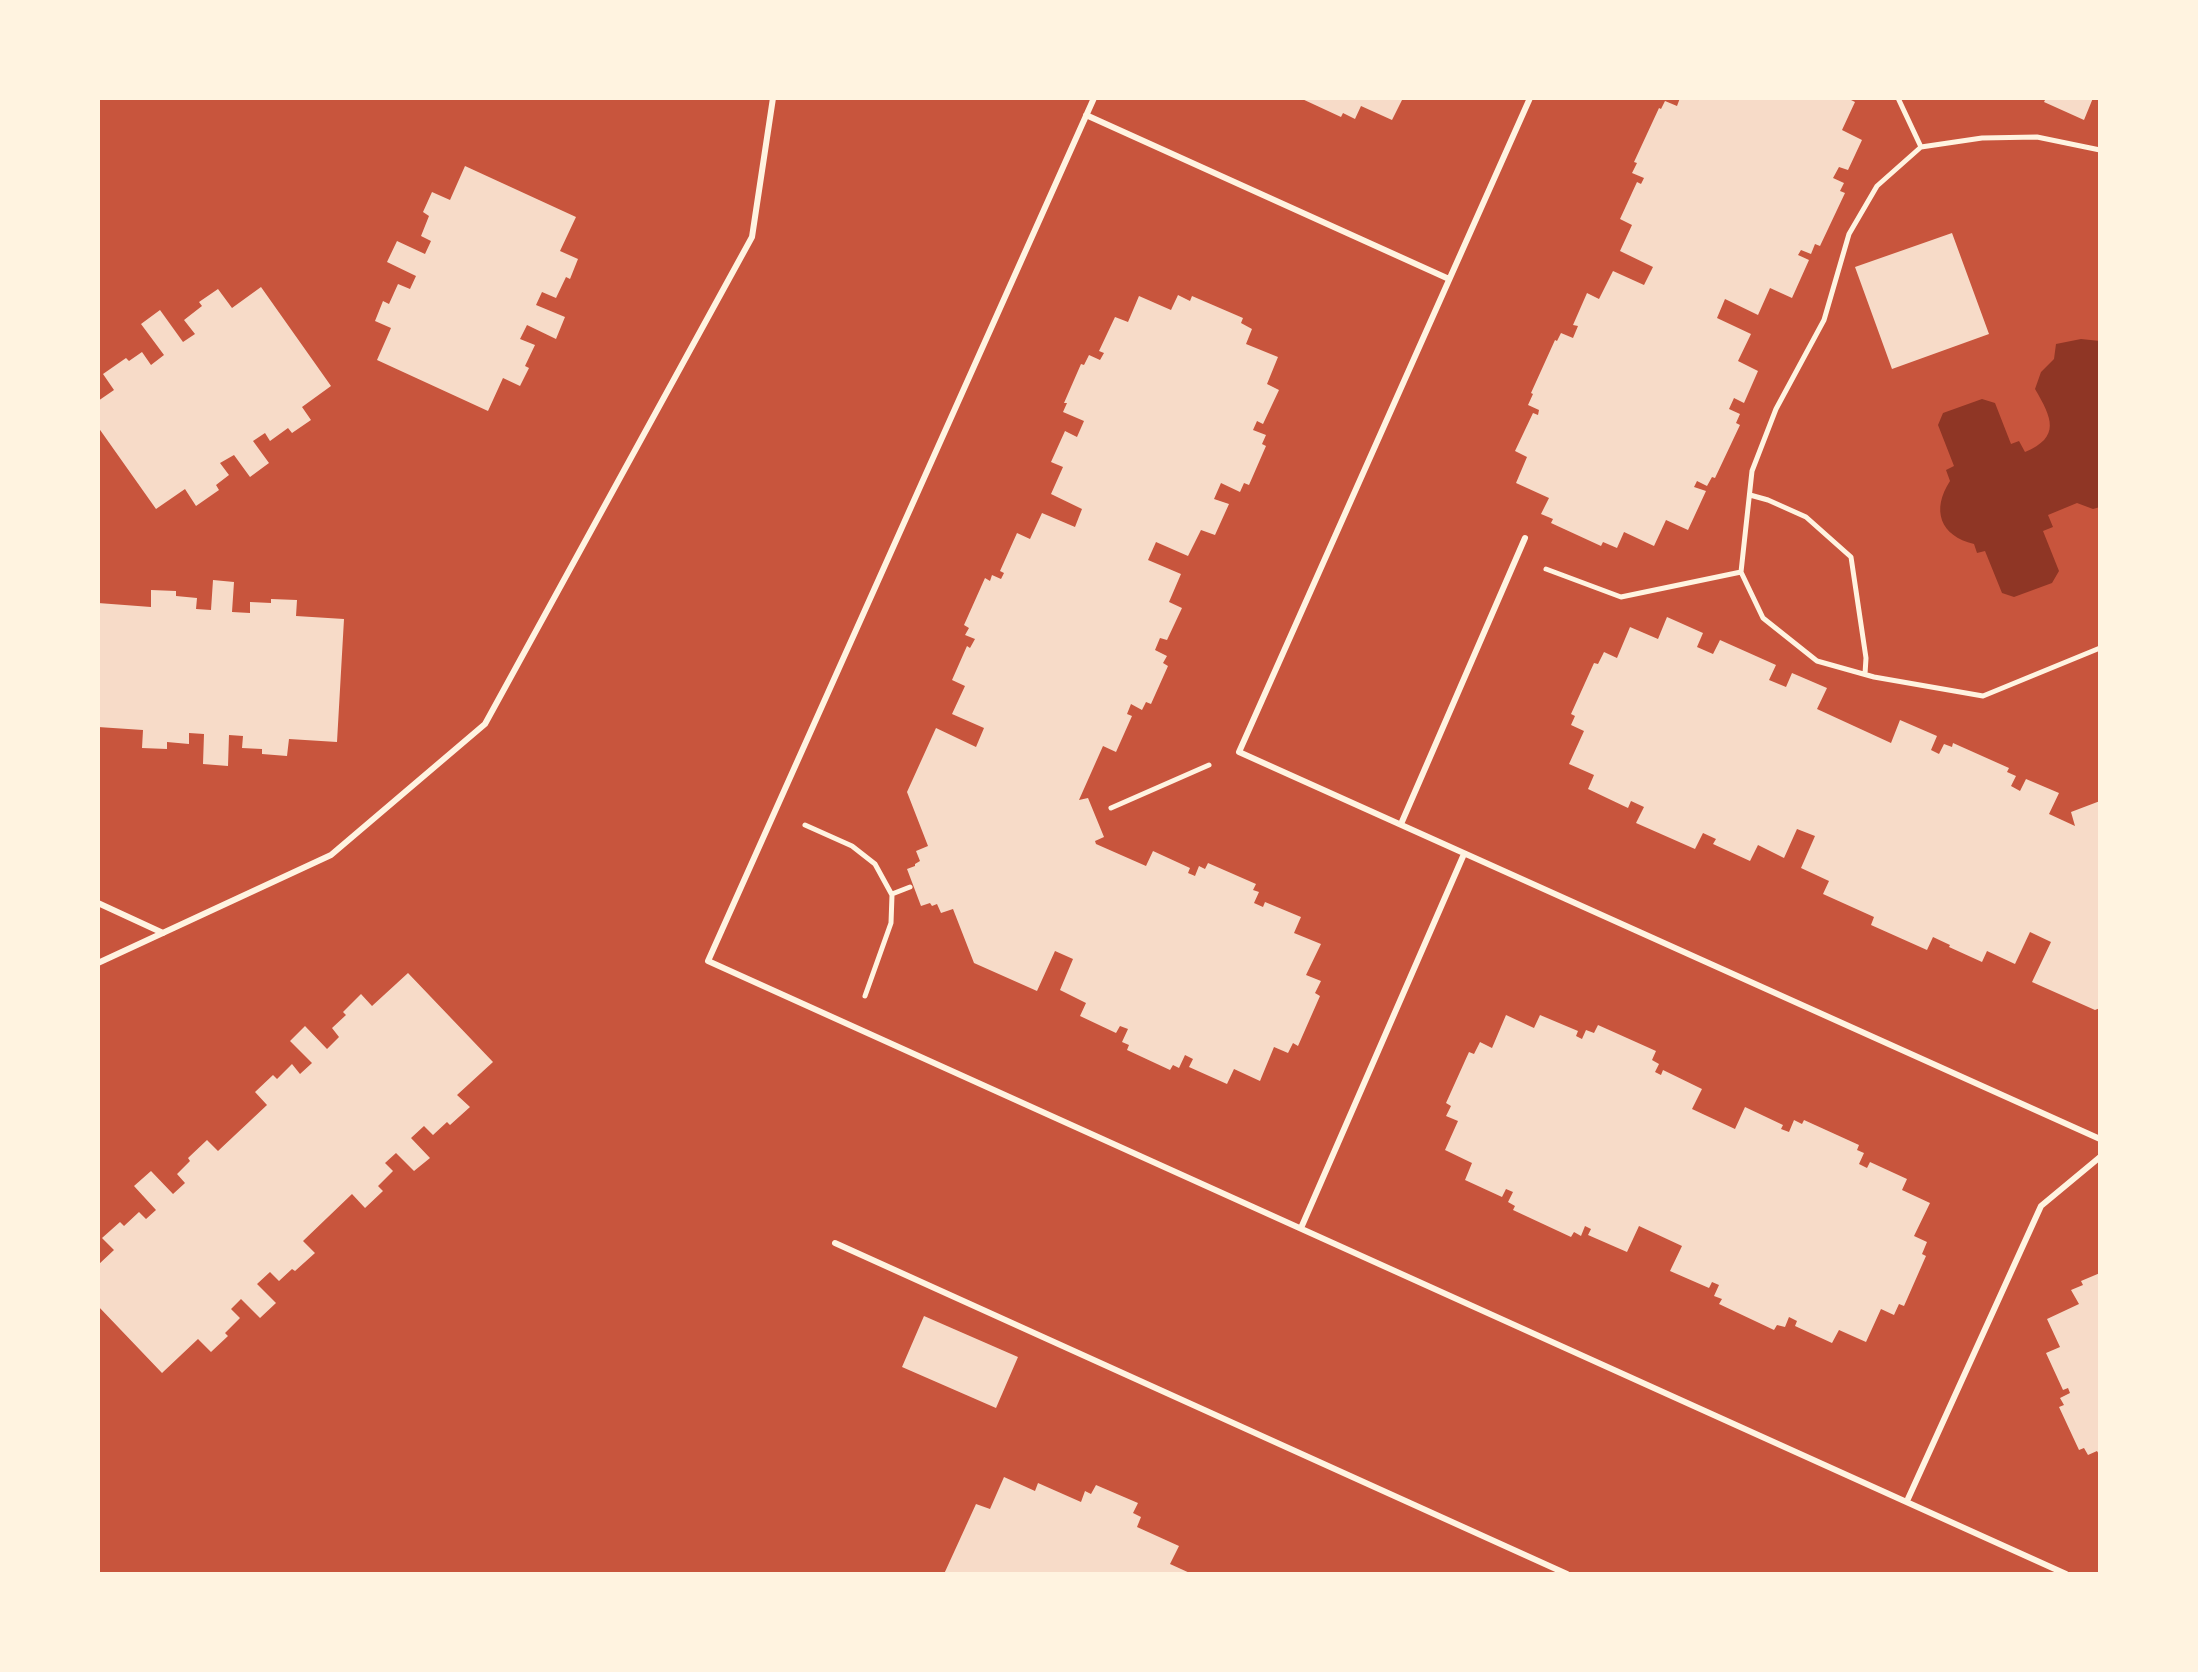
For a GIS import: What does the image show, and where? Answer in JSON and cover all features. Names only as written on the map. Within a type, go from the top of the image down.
[{"type":"lane","points":[[98,963],[331,855],[485,724],[752,237],[773,98]]},
{"type":"lane","points":[[1094,98],[708,961],[2066,1574]]},
{"type":"lane","points":[[1530,98],[1239,752],[2100,1139]]},
{"type":"lane","points":[[1086,115],[1449,279]]},
{"type":"lane","points":[[1401,824],[1525,538]]},
{"type":"lane","points":[[1301,1228],[1464,854]]},
{"type":"lane","points":[[98,903],[163,933]]},
{"type":"lane","points":[[1907,1501],[2041,1206],[2100,1157]]},
{"type":"lane","points":[[835,1243],[1567,1574]]},
{"type":"path","points":[[1898,98],[1921,147]]},
{"type":"path","points":[[2100,150],[2037,137],[1982,138],[1921,147],[1877,186],[1849,234],[1824,320],[1776,409],[1752,471],[1741,572],[1763,618],[1817,661],[1865,674],[1983,696],[2100,648]]},
{"type":"path","points":[[1750,495],[1806,517],[1851,557],[1866,658],[1865,674]]},
{"type":"path","points":[[1516,556],[1621,597],[1741,572]]},
{"type":"path","points":[[1111,808],[1239,752]]},
{"type":"path","points":[[775,812],[852,846],[875,864],[892,895],[891,923],[853,1026]]},
{"type":"path","points":[[892,895],[910,887]]},
{"type":"shaded area","points":[[2081,339],[2100,341],[2100,507],[2093,509],[2077,503],[2048,515],[2053,527],[2043,531],[2059,571],[2052,583],[2014,597],[2002,593],[1985,551],[1977,553],[1974,544],[1953,535],[1942,520],[1941,502],[1950,481],[1946,470],[1954,466],[1938,425],[1943,413],[1982,399],[1995,403],[2011,444],[2019,441],[2025,452],[2036,446],[2044,440],[2050,426],[2046,409],[2035,389],[2041,372],[2054,359],[2056,344]]},
{"type":"building","points":[[1300,98],[1403,98],[1392,120],[1361,106],[1355,119],[1343,113],[1341,117]]},
{"type":"building","points":[[1680,98],[1847,98],[1855,102],[1842,130],[1862,140],[1848,170],[1839,167],[1833,178],[1844,183],[1840,191],[1845,193],[1820,246],[1815,244],[1811,254],[1801,250],[1798,255],[1809,260],[1792,298],[1770,288],[1758,315],[1725,299],[1717,318],[1751,334],[1738,361],[1758,371],[1744,403],[1734,398],[1729,409],[1740,414],[1736,423],[1740,425],[1715,478],[1712,477],[1707,486],[1697,481],[1694,487],[1706,491],[1688,530],[1666,520],[1654,546],[1624,532],[1617,548],[1603,542],[1601,546],[1551,523],[1553,519],[1541,514],[1549,498],[1516,483],[1527,457],[1515,451],[1533,413],[1538,415],[1539,410],[1528,405],[1555,340],[1561,333],[1573,338],[1578,326],[1573,325],[1587,293],[1599,299],[1613,271],[1644,285],[1653,267],[1620,251],[1632,225],[1620,219],[1637,182],[1641,184],[1644,178],[1632,173],[1637,163],[1634,162],[1659,108],[1665,101],[1677,106]]},
{"type":"building","points":[[2046,98],[2093,98],[2084,120],[2044,102]]},
{"type":"building","points":[[465,166],[576,217],[560,251],[578,259],[570,279],[566,277],[556,298],[542,292],[536,305],[565,317],[556,339],[527,325],[520,339],[535,345],[525,366],[529,368],[520,386],[503,378],[488,411],[377,360],[391,328],[375,321],[383,301],[389,304],[398,284],[410,289],[416,276],[387,262],[397,241],[425,254],[431,241],[421,236],[429,216],[423,212],[432,192],[450,200]]},
{"type":"building","points":[[1952,233],[1989,334],[1892,369],[1855,267]]},
{"type":"building","points":[[261,287],[331,386],[302,407],[311,420],[292,433],[288,428],[270,441],[265,433],[253,441],[269,463],[250,477],[234,455],[220,463],[229,475],[216,485],[219,490],[196,506],[185,489],[156,509],[98,427],[98,401],[114,390],[103,374],[126,358],[129,361],[142,352],[151,365],[164,355],[141,324],[160,310],[183,342],[195,334],[184,320],[202,306],[199,302],[218,289],[232,308]]},
{"type":"building","points":[[1178,295],[1190,301],[1192,296],[1243,318],[1241,323],[1252,329],[1246,344],[1278,357],[1267,384],[1279,390],[1263,424],[1257,421],[1253,430],[1266,435],[1262,444],[1266,446],[1249,485],[1244,483],[1240,492],[1221,483],[1214,499],[1229,504],[1215,535],[1201,530],[1188,556],[1156,542],[1148,560],[1181,574],[1169,602],[1182,608],[1167,640],[1160,638],[1155,650],[1167,656],[1163,663],[1168,666],[1151,704],[1146,702],[1142,710],[1131,704],[1127,714],[1132,716],[1116,752],[1103,746],[1079,800],[1088,798],[1104,837],[1095,841],[1096,844],[1146,866],[1153,851],[1190,868],[1188,873],[1195,876],[1199,866],[1205,869],[1208,863],[1256,884],[1253,890],[1259,892],[1254,903],[1263,907],[1265,902],[1301,917],[1294,933],[1321,944],[1306,975],[1321,981],[1315,993],[1320,996],[1298,1046],[1293,1043],[1288,1053],[1274,1047],[1260,1081],[1234,1069],[1227,1084],[1189,1067],[1193,1059],[1185,1055],[1179,1068],[1173,1065],[1170,1070],[1127,1050],[1129,1045],[1122,1042],[1128,1029],[1120,1026],[1116,1033],[1080,1016],[1086,1003],[1060,990],[1073,959],[1055,951],[1037,991],[974,963],[953,909],[941,913],[937,904],[921,906],[907,869],[920,861],[916,851],[928,846],[907,792],[936,728],[976,747],[984,728],[952,714],[965,686],[952,680],[967,646],[970,648],[975,639],[965,635],[969,628],[964,625],[985,578],[990,581],[992,575],[1001,579],[1004,573],[1000,571],[1017,533],[1030,539],[1042,513],[1075,527],[1082,509],[1051,494],[1063,467],[1051,462],[1065,431],[1077,437],[1084,421],[1063,412],[1081,364],[1084,365],[1089,355],[1100,360],[1104,353],[1099,351],[1115,317],[1128,322],[1139,296],[1171,310]]},
{"type":"building","points":[[213,580],[234,582],[232,612],[250,613],[250,602],[297,600],[296,616],[344,619],[337,742],[289,739],[287,756],[262,754],[262,749],[242,748],[243,736],[229,735],[228,766],[203,764],[204,734],[189,733],[189,744],[167,742],[167,749],[142,748],[143,730],[98,727],[98,603],[151,607],[151,590],[176,591],[176,596],[197,598],[196,609],[211,610]]},
{"type":"building","points":[[1667,617],[1703,633],[1697,647],[1713,654],[1720,640],[1776,665],[1769,680],[1786,687],[1792,673],[1827,688],[1817,709],[1891,743],[1900,720],[1937,736],[1931,750],[1939,754],[1944,744],[1952,747],[1953,743],[2009,768],[2007,772],[2016,776],[2011,786],[2020,791],[2026,779],[2059,793],[2049,814],[2075,826],[2071,812],[2100,801],[2100,1008],[2095,1010],[2032,982],[2051,942],[2030,932],[2015,964],[1987,951],[1982,962],[1933,937],[1927,950],[1871,925],[1874,917],[1823,894],[1829,881],[1801,868],[1815,836],[1797,829],[1784,858],[1758,845],[1750,861],[1713,844],[1716,839],[1703,833],[1695,849],[1636,823],[1644,807],[1631,801],[1628,808],[1588,789],[1594,775],[1569,764],[1584,731],[1571,725],[1575,716],[1571,714],[1594,663],[1598,664],[1604,652],[1617,658],[1630,627],[1658,639]]},
{"type":"building","points":[[408,973],[493,1062],[457,1095],[470,1107],[433,1135],[424,1126],[411,1138],[430,1158],[414,1171],[396,1153],[385,1163],[393,1171],[378,1186],[383,1191],[365,1208],[352,1194],[303,1241],[315,1253],[279,1281],[270,1272],[257,1284],[276,1303],[260,1318],[241,1299],[231,1309],[240,1318],[225,1333],[228,1336],[211,1352],[198,1339],[162,1373],[98,1306],[98,1265],[114,1250],[102,1238],[120,1222],[124,1226],[139,1212],[146,1219],[156,1210],[134,1186],[151,1171],[173,1194],[185,1183],[177,1174],[207,1140],[218,1151],[267,1105],[255,1092],[273,1075],[277,1079],[292,1064],[300,1074],[312,1063],[290,1041],[305,1026],[327,1049],[339,1037],[332,1028],[361,994],[372,1006]]},
{"type":"building","points":[[1506,1015],[1534,1028],[1540,1015],[1578,1031],[1576,1036],[1582,1039],[1586,1030],[1594,1033],[1598,1025],[1656,1051],[1652,1060],[1659,1064],[1655,1072],[1661,1075],[1663,1070],[1702,1089],[1692,1109],[1735,1129],[1745,1107],[1783,1125],[1781,1129],[1789,1132],[1794,1120],[1802,1124],[1804,1120],[1859,1145],[1857,1150],[1864,1153],[1859,1164],[1867,1168],[1870,1162],[1907,1179],[1902,1190],[1930,1203],[1914,1236],[1927,1242],[1922,1254],[1926,1256],[1904,1306],[1899,1304],[1894,1315],[1881,1309],[1866,1342],[1839,1330],[1832,1343],[1795,1326],[1797,1321],[1789,1317],[1785,1327],[1777,1325],[1774,1330],[1719,1304],[1722,1299],[1714,1296],[1719,1285],[1712,1282],[1709,1288],[1670,1271],[1682,1246],[1639,1226],[1627,1252],[1588,1235],[1591,1229],[1585,1226],[1581,1236],[1574,1232],[1571,1237],[1513,1210],[1515,1206],[1508,1202],[1513,1192],[1506,1189],[1502,1197],[1465,1180],[1472,1163],[1445,1150],[1458,1121],[1446,1116],[1451,1106],[1446,1103],[1469,1052],[1474,1054],[1480,1042],[1492,1048]]},
{"type":"building","points":[[2100,1273],[2100,1456],[2097,1451],[2088,1455],[2084,1448],[2079,1450],[2059,1407],[2064,1405],[2060,1398],[2070,1393],[2068,1388],[2063,1390],[2046,1353],[2060,1347],[2047,1319],[2079,1304],[2071,1290],[2083,1285],[2081,1281]]},
{"type":"building","points":[[924,1316],[1018,1357],[996,1408],[902,1367]]},
{"type":"building","points":[[1004,1477],[1035,1491],[1038,1483],[1081,1502],[1085,1491],[1091,1494],[1096,1485],[1138,1503],[1133,1513],[1141,1517],[1137,1527],[1179,1546],[1170,1564],[1192,1574],[944,1574],[976,1504],[990,1509]]}]
